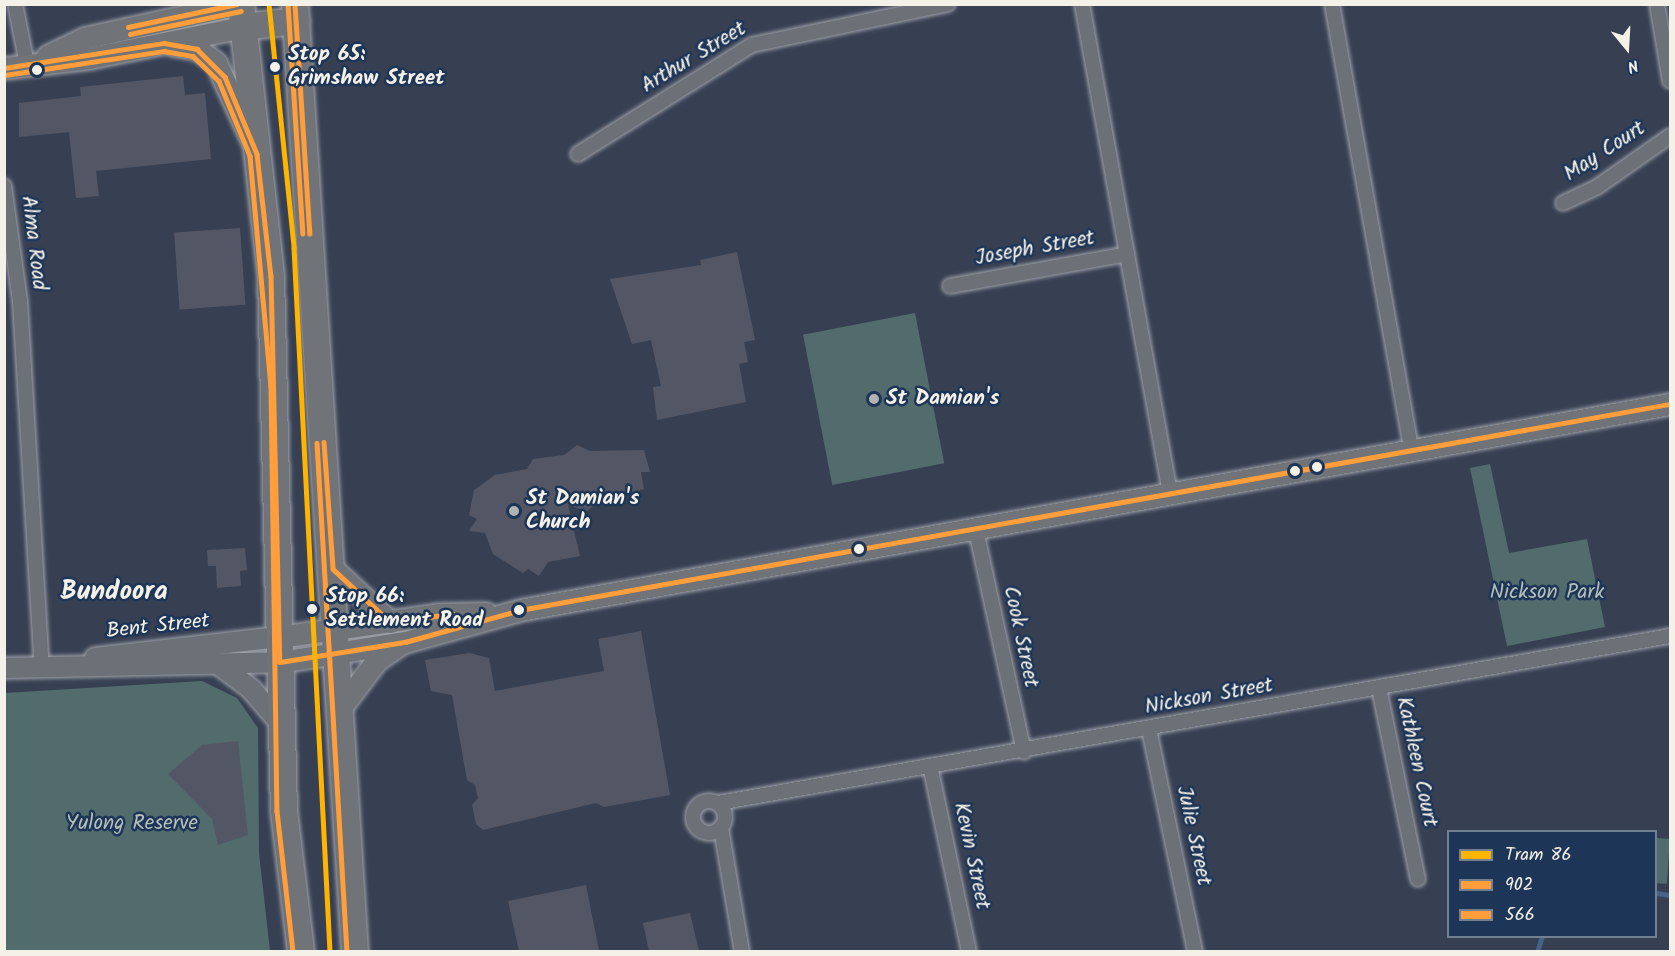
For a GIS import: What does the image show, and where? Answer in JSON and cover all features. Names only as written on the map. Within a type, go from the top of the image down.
[{"type":"highway","points":[[301,951],[284,811],[278,386],[257,154],[241,12],[296,13],[333,568],[339,710],[355,951]]},
{"type":"main road","points":[[144,23],[177,4]]},
{"type":"main road","points":[[31,63],[84,38],[144,23],[241,12]]},
{"type":"main road","points":[[4,68],[164,43],[241,12]]},
{"type":"main road","points":[[164,43],[197,48],[216,63],[257,154]]},
{"type":"main road","points":[[337,641],[390,622],[511,612],[1671,404]]},
{"type":"main road","points":[[333,568],[390,622]]},
{"type":"main road","points":[[280,650],[337,641],[405,642],[511,612]]},
{"type":"main road","points":[[339,710],[376,661],[405,642]]},
{"type":"main road","name":"Bent Street","points":[[42,666],[222,667],[280,650]]},
{"type":"main road","name":"Bent Street","points":[[4,668],[280,650]]},
{"type":"main road","points":[[222,667],[281,724]]},
{"type":"street","points":[[15,4],[31,63]]},
{"type":"street","name":"Arthur Street","points":[[578,154],[752,45],[948,4]]},
{"type":"street","points":[[1082,4],[1170,494]]},
{"type":"street","points":[[1332,4],[1412,450]]},
{"type":"street","points":[[1657,4],[1671,81]]},
{"type":"street","name":"May Court","points":[[1563,203],[1597,187],[1671,136]]},
{"type":"street","name":"Alma Road","points":[[4,186],[20,301],[42,666]]},
{"type":"street","name":"Joseph Street","points":[[950,286],[1127,254]]},
{"type":"street","name":"Cook Street","points":[[976,530],[1024,752]]},
{"type":"street","name":"Nickson Street","points":[[742,951],[723,859],[718,820],[755,801],[1671,636]]},
{"type":"street","name":"Kathleen Court","points":[[1379,688],[1418,879]]},
{"type":"street","name":"Julie Street","points":[[1149,729],[1195,951]]},
{"type":"street","name":"Kevin Street","points":[[931,770],[969,951]]},
{"type":"green space","name":"St Damian's","points":[[915,313],[944,463],[832,485],[803,335]]},
{"type":"green space","name":"Nickson Park","points":[[1490,464],[1509,553],[1587,539],[1605,627],[1507,646],[1470,468]]},
{"type":"green space","name":"Yulong Reserve","points":[[202,681],[237,698],[258,728],[259,853],[270,951],[5,952],[5,693]]},
{"type":"green space","points":[[1657,838],[1670,839],[1667,884],[1657,883]]},
{"type":"building","points":[[183,76],[185,95],[205,93],[211,159],[96,171],[99,196],[76,198],[69,132],[19,137],[19,103],[81,96],[80,87]]},
{"type":"building","points":[[240,228],[245,305],[180,309],[174,233]]},
{"type":"building","points":[[737,252],[755,340],[744,342],[748,362],[739,364],[746,402],[657,420],[653,387],[661,386],[651,340],[632,344],[610,279],[701,265],[700,260]]},
{"type":"building","name":"St Damian's Church","points":[[577,445],[590,451],[644,450],[650,472],[641,472],[644,489],[599,502],[587,511],[568,505],[580,556],[548,562],[539,576],[528,569],[523,573],[493,554],[485,533],[469,531],[477,519],[469,515],[474,490],[495,475],[527,469],[533,459],[564,455]]},
{"type":"building","points":[[245,548],[247,570],[240,571],[241,586],[217,588],[216,566],[208,566],[207,550]]},
{"type":"building","points":[[641,631],[670,795],[604,807],[596,803],[483,830],[476,824],[472,805],[478,798],[475,785],[467,780],[452,695],[431,691],[425,660],[469,653],[489,658],[495,691],[604,671],[598,639]]},
{"type":"building","points":[[238,741],[248,835],[218,845],[212,819],[168,774],[202,745]]},
{"type":"building","points":[[586,885],[599,951],[519,951],[508,901]]},
{"type":"building","points":[[690,913],[699,951],[649,951],[643,923]]},
{"type":"waterway","points":[[1657,893],[1670,895]]},
{"type":"waterway","points":[[1537,952],[1541,938]]},
{"type":"tram line","name":"86","points":[[269,4],[294,248],[330,952]]},
{"type":"transit line","name":"902","points":[[128,27],[237,4]]},
{"type":"transit line","name":"566","points":[[288,4],[303,234]]},
{"type":"transit line","name":"902","points":[[295,4],[310,234]]},
{"type":"transit line","name":"566","points":[[130,34],[241,11]]},
{"type":"transit line","name":"902","points":[[4,68],[164,43],[197,49],[225,77],[257,154],[271,276],[280,662],[405,642],[520,610],[1670,404]]},
{"type":"transit line","name":"566","points":[[5,75],[164,51],[193,56],[219,81],[250,156],[271,386],[277,811],[293,952]]},
{"type":"transit line","name":"902","points":[[324,442],[333,569],[390,622],[452,614]]},
{"type":"transit line","name":"566","points":[[317,443],[347,952]]},
{"type":"place","name":"Stop 65: Grimshaw Street","points":[[275,67]]},
{"type":"place","name":"St Damian's","points":[[874,399]]},
{"type":"place","name":"St Damian's Church","points":[[514,511]]},
{"type":"place","name":"Stop 66: Settlement Road","points":[[312,609]]},
{"type":"district","name":"Bundoora","points":[[114,592]]}]
